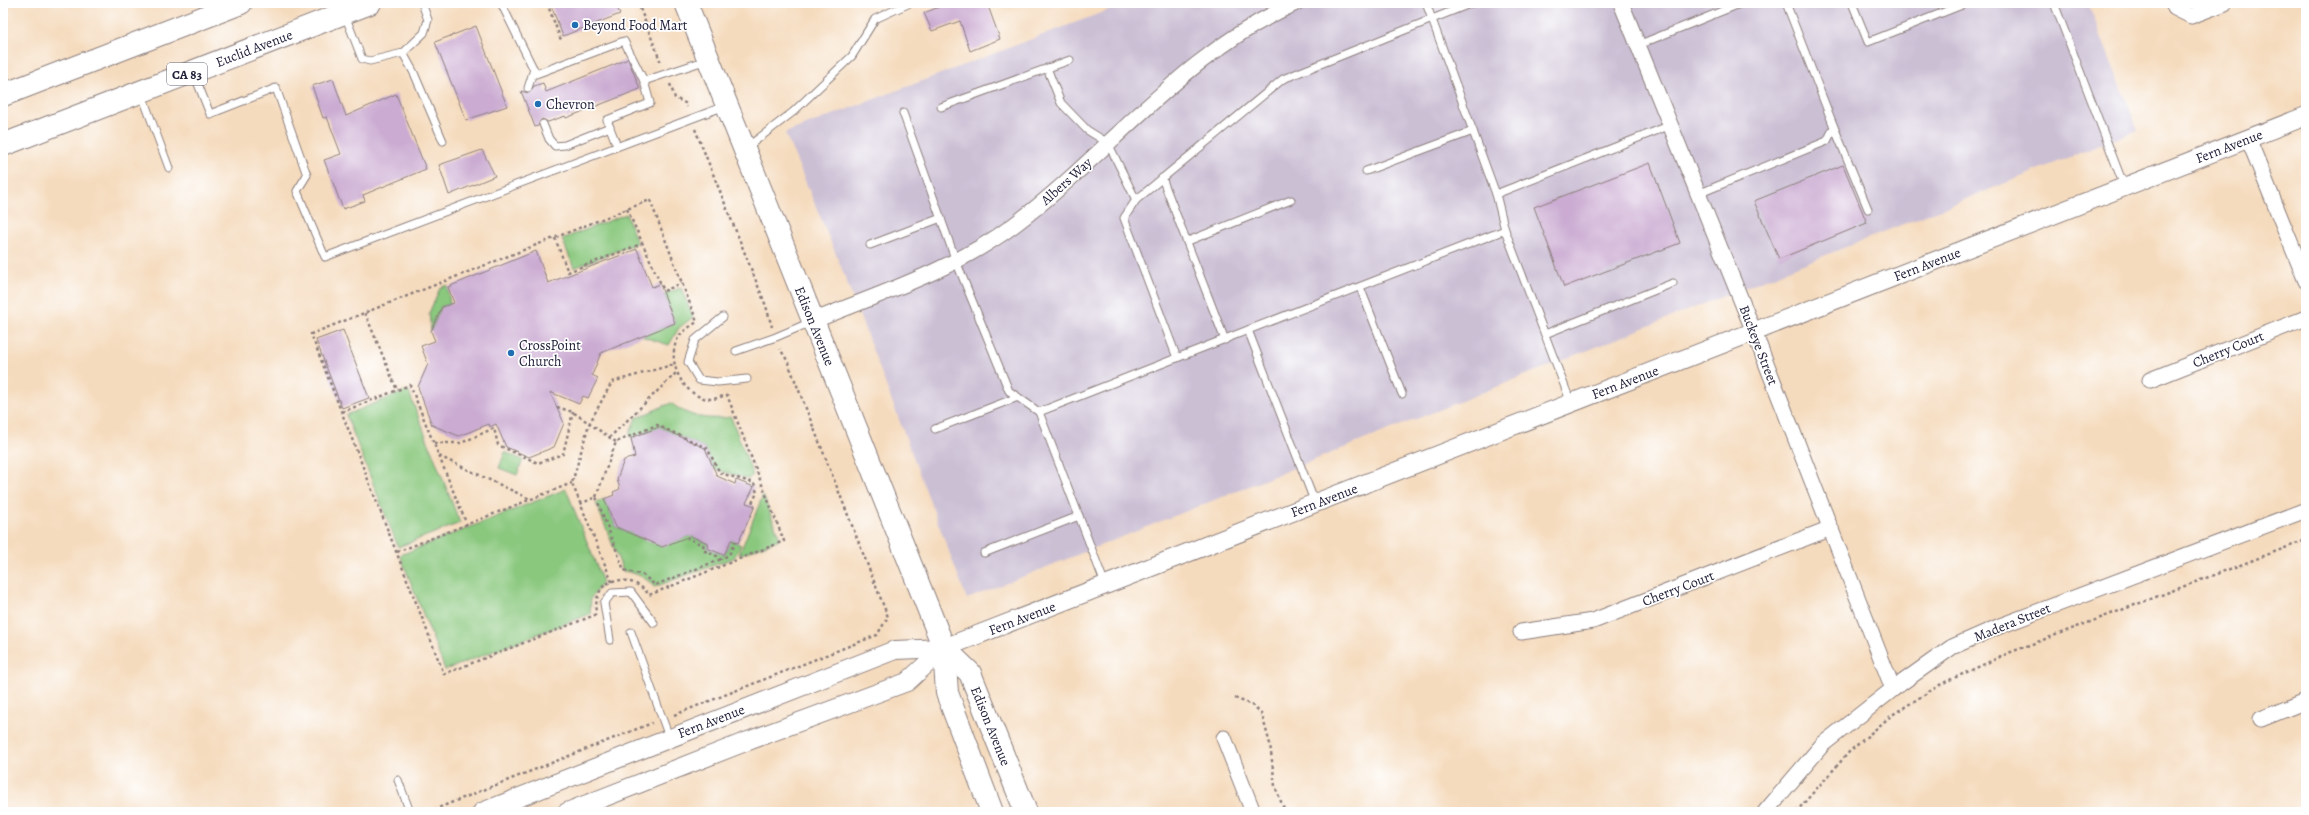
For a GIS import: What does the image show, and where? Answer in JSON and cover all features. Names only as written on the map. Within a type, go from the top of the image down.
[{"type":"main road","points":[[3,95],[241,3]]},
{"type":"main road","name":"Euclid Avenue","points":[[3,145],[370,3]]},
{"type":"main road","name":"Edison Avenue","points":[[686,3],[944,648],[947,693],[992,812]]},
{"type":"main road","name":"Edison Avenue","points":[[944,648],[970,672],[1026,812]]},
{"type":"street","name":"Albers Way","points":[[812,321],[956,261],[984,246],[1041,204],[1192,68],[1219,46],[1250,26],[1296,3]]},
{"type":"street","name":"Buckeye Street","points":[[1621,3],[1754,332],[1893,689]]},
{"type":"street","points":[[2173,3],[2175,8],[2191,16],[2225,3]]},
{"type":"street","name":"Fern Avenue","points":[[482,812],[669,737],[895,650],[944,648],[2306,116]]},
{"type":"street","points":[[2248,138],[2306,281]]},
{"type":"street","name":"Cherry Court","points":[[2150,380],[2306,318]]},
{"type":"street","name":"Madera Street","points":[[1765,812],[1823,744],[1893,689],[1952,647],[2000,626],[2306,510]]},
{"type":"street","name":"Cherry Court","points":[[1521,632],[1593,621],[1831,528]]},
{"type":"street","name":"Fern Avenue","points":[[567,812],[740,744],[907,682],[944,648]]},
{"type":"street","points":[[2262,719],[2306,701]]},
{"type":"street","points":[[1224,738],[1253,812]]},
{"type":"lane","points":[[344,13],[362,59],[370,61],[403,53],[424,33],[428,20],[422,3]]},
{"type":"lane","points":[[501,3],[536,74],[624,41],[644,81],[650,103],[607,120],[617,146]]},
{"type":"lane","points":[[744,150],[793,112],[852,56],[875,19],[910,3]]},
{"type":"lane","points":[[1426,3],[1433,18],[1496,194],[1505,230],[1571,403]]},
{"type":"lane","points":[[1177,358],[1124,218],[1136,200],[1283,79],[1472,3]]},
{"type":"lane","points":[[1638,45],[1742,3]]},
{"type":"lane","points":[[1786,3],[1868,209]]},
{"type":"lane","points":[[1852,3],[1868,42],[1966,3]]},
{"type":"lane","points":[[2054,3],[2125,187]]},
{"type":"lane","points":[[403,53],[414,73],[444,141]]},
{"type":"lane","points":[[644,81],[709,60]]},
{"type":"lane","points":[[941,107],[1070,60]]},
{"type":"lane","points":[[1047,68],[1061,103],[1081,125],[1108,143],[1136,200]]},
{"type":"lane","points":[[528,88],[534,69]]},
{"type":"lane","points":[[193,72],[210,114],[276,88],[307,175],[297,191],[325,257],[727,105]]},
{"type":"lane","points":[[141,92],[169,168]]},
{"type":"lane","points":[[903,113],[956,261],[1009,391],[1039,412],[1106,585]]},
{"type":"lane","points":[[543,124],[548,139],[555,146],[565,145],[610,126]]},
{"type":"lane","points":[[1496,194],[1671,125]]},
{"type":"lane","points":[[1698,194],[1827,141],[1834,126]]},
{"type":"lane","points":[[1366,171],[1473,130]]},
{"type":"lane","points":[[1162,178],[1188,241],[1225,340]]},
{"type":"lane","points":[[1188,241],[1291,200]]},
{"type":"lane","points":[[870,245],[940,218]]},
{"type":"lane","points":[[1039,412],[1505,230]]},
{"type":"lane","points":[[1545,334],[1673,283]]},
{"type":"lane","points":[[1360,287],[1402,394]]},
{"type":"lane","points":[[723,317],[695,340],[688,362],[699,380],[718,382],[747,379]]},
{"type":"lane","points":[[736,351],[776,337],[812,321]]},
{"type":"lane","points":[[1248,330],[1315,503]]},
{"type":"lane","points":[[935,429],[1018,397]]},
{"type":"lane","points":[[984,553],[1079,516]]},
{"type":"lane","points":[[610,640],[604,603],[612,593],[631,592],[654,623]]},
{"type":"lane","points":[[631,632],[669,737]]},
{"type":"lane","points":[[398,780],[410,812]]},
{"type":"path","points":[[547,3],[561,40]]},
{"type":"path","points":[[428,812],[877,635],[888,618],[685,103],[675,98],[638,3]]},
{"type":"path","points":[[650,200],[697,322],[679,336],[675,345],[676,372],[683,384],[703,397],[711,399],[726,395],[784,541],[649,595],[641,586],[633,581],[620,580],[612,583],[600,590],[596,603],[595,615],[444,674],[311,334],[555,238],[650,200]]},
{"type":"path","points":[[627,209],[641,244],[664,291],[682,283]]},
{"type":"path","points":[[555,238],[568,272],[641,244]]},
{"type":"path","points":[[366,313],[397,390]]},
{"type":"path","points":[[612,583],[572,483],[589,424],[612,382],[675,364]]},
{"type":"path","points":[[609,438],[676,372]]},
{"type":"path","points":[[342,412],[410,384],[467,525]]},
{"type":"path","points":[[557,407],[573,412],[616,442]]},
{"type":"path","points":[[434,443],[461,442],[494,428],[498,445],[538,463],[563,454],[573,412]]},
{"type":"path","points":[[735,542],[729,555],[655,584],[643,575],[624,570],[596,497],[616,442],[657,425],[707,448],[720,473],[754,483],[757,492],[751,505]]},
{"type":"path","points":[[439,456],[531,499]]},
{"type":"path","points":[[397,552],[572,483]]},
{"type":"path","points":[[580,504],[596,497]]},
{"type":"path","points":[[687,538],[703,545],[705,551],[719,557],[719,560]]},
{"type":"path","points":[[1796,812],[1850,751],[1892,715],[1943,683],[2011,652],[2306,540]]},
{"type":"path","points":[[1235,698],[1254,706],[1262,715],[1270,744],[1276,786],[1285,812]]},
{"type":"path","points":[[1970,812],[1983,812]]},
{"type":"shaded area","points":[[1127,3],[2088,3],[2138,130],[967,599],[840,264],[785,133]]},
{"type":"green space","points":[[626,214],[637,243],[574,268],[562,239]]},
{"type":"green space","points":[[447,285],[450,304],[441,307],[431,331],[429,313],[440,288]]},
{"type":"green space","points":[[681,288],[693,317],[679,328],[669,345],[641,336],[675,323],[664,294]]},
{"type":"green space","points":[[408,390],[460,523],[398,547],[346,415]]},
{"type":"green space","points":[[671,403],[685,412],[699,417],[731,417],[753,475],[748,479],[714,469],[705,448],[659,427],[631,438],[629,435],[636,418]]},
{"type":"green space","points":[[505,452],[523,460],[517,475],[499,468]]},
{"type":"green space","points":[[566,489],[603,582],[591,598],[590,614],[445,670],[400,555]]},
{"type":"green space","points":[[763,495],[780,539],[739,555]]},
{"type":"green space","points":[[604,499],[616,527],[662,546],[690,536],[708,543],[707,548],[724,555],[731,540],[741,545],[734,558],[654,587],[640,576],[623,571],[596,503]]},
{"type":"building","name":"Beyond Food Mart","points":[[550,3],[615,3],[620,14],[563,36]]},
{"type":"building","points":[[949,3],[987,3],[1000,39],[970,51],[960,21],[932,31],[924,13]]},
{"type":"building","points":[[476,26],[507,106],[466,120],[435,42]]},
{"type":"building","points":[[628,59],[640,89],[566,118],[565,116],[548,122],[542,119],[538,126],[535,127],[521,91],[529,93],[534,86],[543,83],[546,92]]},
{"type":"building","points":[[333,79],[346,116],[396,94],[426,169],[363,195],[365,201],[343,209],[324,160],[341,154],[327,117],[323,118],[312,86]]},
{"type":"building","points":[[482,150],[495,176],[449,195],[439,165]]},
{"type":"building","points":[[1650,163],[1680,243],[1564,287],[1534,207]]},
{"type":"building","points":[[1843,165],[1867,223],[1779,259],[1754,201]]},
{"type":"building","name":"CrossPoint Church","points":[[637,249],[652,287],[660,284],[675,323],[601,353],[592,375],[598,378],[588,398],[583,396],[579,404],[550,392],[564,423],[554,447],[529,457],[506,447],[496,424],[490,427],[489,424],[459,436],[432,425],[418,387],[428,364],[421,346],[435,341],[431,331],[442,307],[454,303],[448,287],[536,251],[548,283]]},
{"type":"building","points":[[343,330],[369,398],[342,408],[316,340]]},
{"type":"building","points":[[659,427],[705,448],[717,476],[735,484],[736,480],[754,487],[746,503],[755,506],[738,543],[731,540],[724,555],[707,548],[708,543],[690,536],[662,547],[616,527],[604,499],[614,495],[613,492],[620,489],[617,479],[624,460],[635,457],[631,438]]},
{"type":"place","name":"Beyond Food Mart","points":[[575,25]]},
{"type":"place","name":"Chevron","points":[[538,104]]},
{"type":"place","name":"CrossPoint Church","points":[[511,353]]}]
